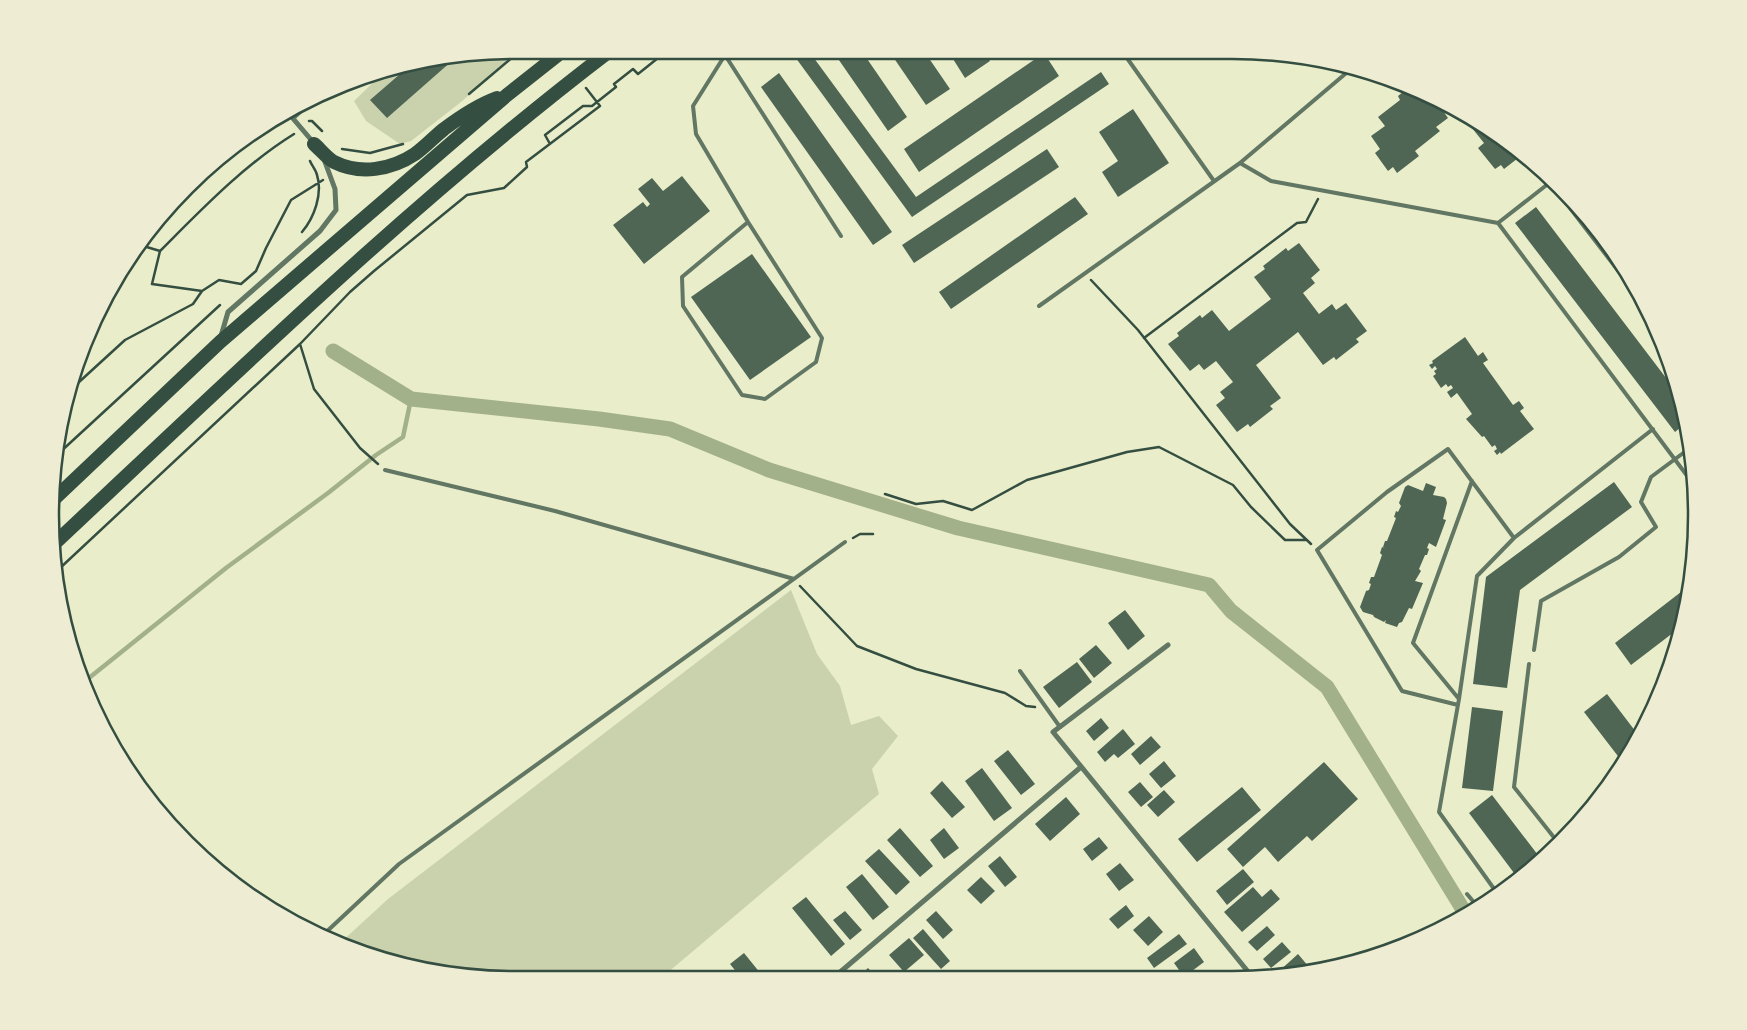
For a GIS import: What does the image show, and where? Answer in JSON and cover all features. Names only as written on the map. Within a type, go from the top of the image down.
[{"type":"highway","points":[[60,494],[220,342],[507,95],[553,59]]},
{"type":"highway","points":[[60,539],[304,310],[482,153],[601,59]]},
{"type":"highway","points":[[320,139],[333,161],[353,169],[374,170],[394,164],[414,154],[445,128],[483,103],[507,95]]},
{"type":"street","points":[[220,342],[228,312],[320,231],[336,210],[335,189],[320,139],[292,117]]},
{"type":"street","points":[[1168,645],[1053,732],[1247,970]]},
{"type":"street","points":[[841,971],[1081,767]]},
{"type":"lane","points":[[722,59],[693,106],[696,134],[748,222],[822,338],[816,362],[765,400],[742,395],[683,306],[682,277],[748,222]]},
{"type":"lane","points":[[728,59],[842,236]]},
{"type":"lane","points":[[1128,59],[1214,181]]},
{"type":"lane","points":[[1039,306],[1240,163],[1345,73]]},
{"type":"lane","points":[[1240,163],[1272,181],[1498,223],[1654,429],[1686,474]]},
{"type":"lane","points":[[1498,223],[1547,185]]},
{"type":"lane","points":[[1494,888],[1439,812],[1458,705],[1477,576],[1514,538],[1654,429]]},
{"type":"lane","points":[[1458,705],[1402,690],[1317,550],[1387,492],[1448,449],[1514,538]]},
{"type":"lane","points":[[1534,650],[1541,602],[1619,557],[1656,527],[1641,502],[1651,477],[1684,453]]},
{"type":"lane","points":[[386,470],[555,511],[794,579]]},
{"type":"lane","points":[[1459,698],[1413,643],[1472,481]]},
{"type":"lane","points":[[327,931],[399,864],[845,542]]},
{"type":"lane","points":[[1529,664],[1514,787],[1555,838]]},
{"type":"lane","points":[[1020,671],[1060,727]]},
{"type":"lane","points":[[1467,894],[1473,901]]},
{"type":"path","points":[[468,95],[508,60],[512,59]]},
{"type":"path","points":[[550,144],[545,135],[582,106],[592,106],[616,87],[614,84],[633,69],[638,74],[657,59]]},
{"type":"path","points":[[62,566],[300,344],[350,292],[467,195],[504,188],[527,167],[526,162],[600,106]]},
{"type":"path","points":[[292,117],[312,121],[320,139]]},
{"type":"path","points":[[202,291],[152,284],[160,251],[215,196],[275,146],[298,132],[299,138]]},
{"type":"path","points":[[337,148],[370,153],[405,143]]},
{"type":"path","points":[[300,234],[306,228],[319,200],[318,177],[309,160]]},
{"type":"path","points":[[79,382],[125,340],[193,304],[202,291],[219,280],[241,284],[256,271],[291,200],[330,175]]},
{"type":"path","points":[[1144,338],[1296,223],[1306,222],[1323,190]]},
{"type":"path","points":[[146,247],[160,251]]},
{"type":"path","points":[[240,288],[261,271]]},
{"type":"path","points":[[1085,274],[1144,338],[1290,524],[1317,550]]},
{"type":"path","points":[[64,448],[220,305]]},
{"type":"path","points":[[300,344],[314,389],[360,448],[386,470]]},
{"type":"path","points":[[885,494],[916,504],[943,501],[972,510],[1027,480],[1127,452],[1159,447],[1233,485],[1251,507],[1285,540],[1307,540]]},
{"type":"path","points":[[845,542],[860,534],[873,534]]},
{"type":"path","points":[[794,579],[857,646],[916,669],[1005,693],[1026,706],[1047,708]]},
{"type":"green space","points":[[509,59],[461,102],[411,141],[400,144],[366,121],[354,101],[375,81],[397,74],[455,63]]},
{"type":"green space","points":[[791,590],[817,654],[840,686],[851,725],[879,716],[898,736],[872,769],[879,794],[669,971],[485,970],[455,967],[397,956],[345,939],[388,899]]},
{"type":"building","points":[[797,59],[815,59],[916,197],[1101,72],[1109,84],[912,217]]},
{"type":"building","points":[[838,59],[867,59],[907,117],[888,131]]},
{"type":"building","points":[[894,59],[929,59],[950,89],[926,105]]},
{"type":"building","points":[[953,59],[989,59],[990,61],[965,78]]},
{"type":"building","points":[[1035,59],[1048,59],[1059,76],[919,172],[904,149]]},
{"type":"building","points":[[448,64],[387,118],[370,100],[401,73]]},
{"type":"building","points":[[779,73],[892,232],[873,245],[761,87]]},
{"type":"building","points":[[1403,92],[1407,93],[1443,111],[1448,118],[1436,127],[1440,131],[1415,151],[1419,156],[1397,173],[1393,167],[1388,171],[1375,153],[1380,149],[1371,136],[1385,126],[1378,117],[1400,100],[1398,96]]},
{"type":"building","points":[[1133,109],[1169,163],[1118,197],[1102,172],[1118,161],[1099,132]]},
{"type":"building","points":[[1471,127],[1517,159],[1504,169],[1501,165],[1495,169],[1478,148],[1484,143]]},
{"type":"building","points":[[1047,149],[1059,167],[914,263],[902,245]]},
{"type":"building","points":[[682,176],[710,211],[644,264],[613,225],[643,202],[647,207],[650,204],[638,189],[652,178],[663,191]]},
{"type":"building","points":[[1075,197],[1088,214],[951,309],[939,292]]},
{"type":"building","points":[[1536,207],[1668,380],[1679,428],[1675,432],[1515,223]]},
{"type":"building","points":[[1299,243],[1320,270],[1311,278],[1315,283],[1303,293],[1319,314],[1332,304],[1336,310],[1346,303],[1367,331],[1356,339],[1359,342],[1336,360],[1334,357],[1323,365],[1298,332],[1256,365],[1281,398],[1270,406],[1273,409],[1250,427],[1248,424],[1237,432],[1216,405],[1225,398],[1220,392],[1233,382],[1216,361],[1204,370],[1199,364],[1190,371],[1168,344],[1179,336],[1177,333],[1200,315],[1202,318],[1212,310],[1229,331],[1271,299],[1254,277],[1265,269],[1263,266],[1286,248],[1288,251]]},
{"type":"building","points":[[752,254],[811,337],[750,380],[691,297]]},
{"type":"building","points":[[1465,337],[1478,356],[1483,352],[1488,360],[1483,363],[1513,405],[1519,401],[1524,408],[1520,411],[1534,429],[1501,454],[1500,452],[1497,455],[1494,451],[1497,449],[1495,445],[1492,447],[1484,436],[1482,437],[1466,419],[1472,414],[1457,393],[1451,398],[1447,392],[1453,388],[1451,385],[1448,387],[1446,384],[1441,388],[1433,376],[1436,374],[1434,371],[1437,369],[1435,366],[1432,369],[1429,365]]},
{"type":"building","points":[[1614,482],[1632,507],[1520,590],[1507,688],[1473,684],[1486,577]]},
{"type":"building","points":[[1426,483],[1436,487],[1433,495],[1446,499],[1447,503],[1443,519],[1446,520],[1436,547],[1429,543],[1427,548],[1429,549],[1427,555],[1425,555],[1419,569],[1421,571],[1415,581],[1423,583],[1412,609],[1409,608],[1402,622],[1397,627],[1385,623],[1386,620],[1384,622],[1373,615],[1363,612],[1360,607],[1366,591],[1369,590],[1371,577],[1374,577],[1382,555],[1380,553],[1382,547],[1385,548],[1383,547],[1396,518],[1394,517],[1396,511],[1398,512],[1401,506],[1399,503],[1405,487],[1408,485],[1423,491]]},
{"type":"building","points":[[1681,592],[1673,633],[1631,665],[1615,643]]},
{"type":"building","points":[[1125,610],[1145,636],[1128,650],[1108,623]]},
{"type":"building","points":[[1096,645],[1112,663],[1094,678],[1079,659]]},
{"type":"building","points":[[1077,662],[1092,682],[1059,708],[1043,687]]},
{"type":"building","points":[[1607,694],[1634,730],[1618,757],[1584,712]]},
{"type":"building","points":[[1472,707],[1503,711],[1493,791],[1462,788]]},
{"type":"building","points":[[1101,718],[1109,728],[1094,741],[1086,731]]},
{"type":"building","points":[[1123,729],[1135,744],[1118,758],[1114,754],[1105,762],[1097,752]]},
{"type":"building","points":[[1151,736],[1161,747],[1140,765],[1131,754]]},
{"type":"building","points":[[1008,750],[1035,784],[1021,795],[994,761]]},
{"type":"building","points":[[1164,761],[1176,776],[1161,788],[1149,774]]},
{"type":"building","points":[[1324,762],[1358,799],[1312,841],[1307,836],[1278,862],[1265,847],[1243,867],[1227,849]]},
{"type":"building","points":[[982,768],[1012,808],[994,821],[965,781]]},
{"type":"building","points":[[942,781],[965,807],[952,818],[930,793]]},
{"type":"building","points":[[1140,782],[1153,797],[1141,807],[1128,792]]},
{"type":"building","points":[[1242,787],[1261,810],[1197,862],[1178,839]]},
{"type":"building","points":[[1164,790],[1175,802],[1158,817],[1147,805]]},
{"type":"building","points":[[1492,795],[1537,854],[1514,873],[1469,813]]},
{"type":"building","points":[[1066,797],[1080,814],[1050,841],[1035,824]]},
{"type":"building","points":[[900,828],[933,866],[920,877],[887,840]]},
{"type":"building","points":[[944,828],[959,848],[944,859],[930,840]]},
{"type":"building","points":[[1099,837],[1108,848],[1092,861],[1083,849]]},
{"type":"building","points":[[879,849],[910,882],[896,895],[865,861]]},
{"type":"building","points":[[1000,856],[1017,877],[1005,887],[988,866]]},
{"type":"building","points":[[1120,863],[1134,880],[1119,891],[1106,874]]},
{"type":"building","points":[[1243,869],[1254,882],[1227,905],[1216,891]]},
{"type":"building","points":[[862,874],[889,907],[873,920],[846,887]]},
{"type":"building","points":[[981,877],[995,891],[981,904],[967,890]]},
{"type":"building","points":[[1253,887],[1262,897],[1271,889],[1280,899],[1242,932],[1224,912]]},
{"type":"building","points":[[806,897],[845,944],[831,956],[792,908]]},
{"type":"building","points":[[1126,905],[1134,916],[1118,929],[1109,919]]},
{"type":"building","points":[[845,911],[862,930],[850,940],[833,920]]},
{"type":"building","points":[[936,911],[953,930],[943,939],[926,920]]},
{"type":"building","points":[[1149,916],[1163,932],[1148,946],[1133,930]]},
{"type":"building","points":[[1267,926],[1275,935],[1257,951],[1248,942]]},
{"type":"building","points":[[923,929],[950,961],[941,969],[913,938]]},
{"type":"building","points":[[1179,934],[1187,944],[1154,968],[1147,958]]},
{"type":"building","points":[[909,938],[924,955],[903,971],[889,955]]},
{"type":"building","points":[[1282,942],[1291,952],[1271,968],[1263,959]]},
{"type":"building","points":[[1194,948],[1204,962],[1192,971],[1180,971],[1174,963]]},
{"type":"building","points":[[744,953],[759,971],[736,971],[730,964]]},
{"type":"building","points":[[1298,954],[1307,964],[1292,967],[1283,968]]},
{"type":"waterway","points":[[333,351],[411,399],[599,419],[670,429],[769,470],[958,528],[1209,585],[1231,611],[1327,687],[1462,908]]},
{"type":"waterway","points":[[89,678],[226,568],[376,455],[403,437],[411,399]]}]
